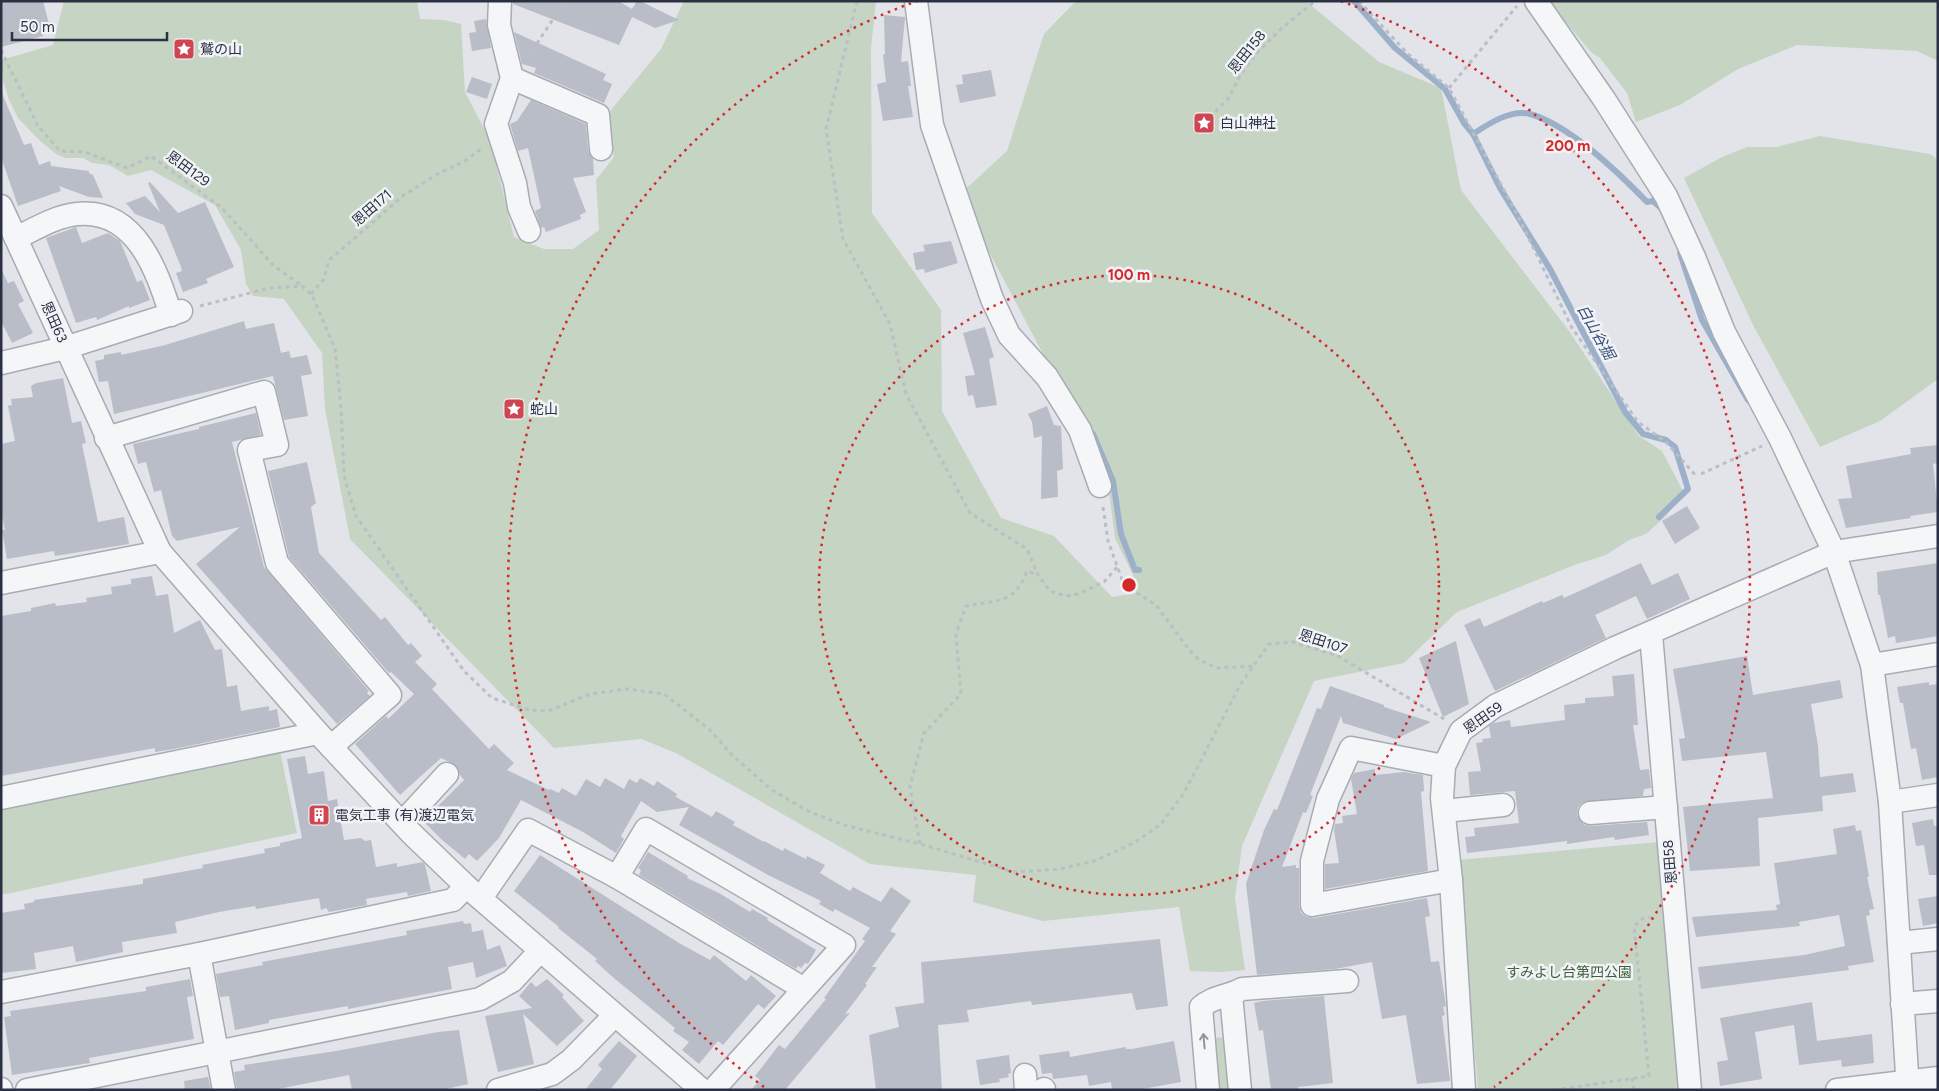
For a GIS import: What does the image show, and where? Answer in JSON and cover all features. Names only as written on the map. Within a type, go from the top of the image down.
[{"type":"street","points":[[500,1],[499,25],[512,78],[496,124],[514,183],[519,207],[529,231]]},
{"type":"street","points":[[916,1],[932,125],[992,299],[1009,335],[1047,377],[1080,430],[1100,486]]},
{"type":"street","points":[[1536,1],[1604,99],[1666,196],[1694,257],[1724,332],[1780,438],[1834,552],[1872,665],[1890,802],[1908,1085]]},
{"type":"street","points":[[512,78],[598,116],[601,149]]},
{"type":"street","name":"恩田63","points":[[1,206],[160,552],[324,740],[402,824],[540,951],[702,1090]]},
{"type":"street","points":[[1,363],[65,348],[176,313],[150,257],[125,229],[104,216],[75,214],[48,223],[16,238]]},
{"type":"street","points":[[1,798],[324,740],[390,695],[277,563],[249,450],[277,444],[264,392],[106,438]]},
{"type":"street","name":"恩田59","points":[[1464,1090],[1451,880],[1442,798],[1444,766],[1461,731],[1495,706],[1615,648],[1651,634],[1834,552],[1938,536]]},
{"type":"street","points":[[1,583],[160,552]]},
{"type":"street","name":"恩田58","points":[[1651,634],[1690,1090]]},
{"type":"street","points":[[1872,665],[1938,654]]},
{"type":"street","points":[[1444,766],[1351,748],[1328,799],[1312,861],[1312,905],[1451,880]]},
{"type":"street","points":[[402,824],[443,787]]},
{"type":"street","points":[[1890,802],[1938,795]]},
{"type":"street","points":[[1444,811],[1503,804]]},
{"type":"street","points":[[1590,813],[1666,807]]},
{"type":"street","points":[[616,877],[646,829],[844,945],[713,1090]]},
{"type":"street","points":[[1,992],[198,954],[453,900],[474,892],[528,830],[616,877],[804,989]]},
{"type":"street","points":[[1899,943],[1938,939]]},
{"type":"street","points":[[27,1090],[480,999],[512,981],[540,951]]},
{"type":"street","points":[[198,954],[224,1090]]},
{"type":"street","points":[[1208,1090],[1201,1007],[1211,998],[1231,995],[1242,989],[1348,981]]},
{"type":"street","points":[[1231,995],[1240,1090]]},
{"type":"street","points":[[1902,1004],[1938,1001]]},
{"type":"street","points":[[498,1090],[552,1074],[570,1060],[614,1016]]},
{"type":"street","points":[[1837,1090],[1908,1085],[1938,1078]]},
{"type":"path","points":[[512,78],[536,47],[555,13],[565,1]]},
{"type":"path","points":[[857,1],[826,129],[843,239],[890,324],[906,394],[970,513],[1027,549],[1038,575],[1050,591],[1066,596],[1078,594],[1104,582],[1118,566]]},
{"type":"path","name":"恩田158","points":[[1204,123],[1228,99],[1241,74],[1256,54],[1281,28],[1314,1]]},
{"type":"path","points":[[1359,1],[1408,54],[1449,88],[1517,214],[1572,328],[1638,422],[1666,442],[1697,477]]},
{"type":"path","points":[[1449,88],[1520,1]]},
{"type":"path","name":"恩田129","points":[[1,50],[38,126],[60,151],[85,152],[127,168],[151,156],[222,208],[274,266],[302,286]]},
{"type":"path","name":"恩田171","points":[[312,295],[324,279],[329,260],[404,195],[432,176],[465,161],[476,153],[490,140],[496,124]]},
{"type":"path","points":[[176,313],[269,288],[302,286],[312,295]]},
{"type":"path","name":"恩田107","points":[[312,295],[335,349],[344,476],[356,516],[464,672],[492,698],[530,710],[548,711],[590,694],[627,689],[664,694],[709,729],[732,755],[772,790],[810,812],[844,825],[920,844],[1014,872],[1059,869],[1094,861],[1134,843],[1162,824],[1184,793],[1215,731],[1253,666],[1269,644],[1293,642],[1338,656],[1452,723]]},
{"type":"path","points":[[1701,474],[1780,438]]},
{"type":"path","points":[[1100,486],[1108,541],[1124,585],[1156,605],[1189,650],[1199,660],[1218,668],[1253,666]]},
{"type":"path","points":[[920,844],[910,786],[924,733],[961,694],[956,634],[966,606],[1009,598],[1021,587],[1027,571],[1038,575]]},
{"type":"path","points":[[1554,1090],[1649,1076],[1634,926],[1642,919],[1675,914]]},
{"type":"path","points":[[1632,1078],[1634,1090]]},
{"type":"green space","points":[[64,1],[417,1],[420,19],[444,20],[461,24],[465,92],[490,140],[514,237],[544,249],[573,249],[599,230],[596,180],[614,157],[607,115],[661,49],[684,1],[876,1],[871,48],[872,213],[941,310],[942,411],[1001,518],[1054,536],[1112,597],[1136,593],[1133,575],[1115,538],[1107,475],[959,195],[1007,151],[1044,34],[1076,1],[1306,1],[1379,62],[1441,88],[1461,190],[1569,331],[1639,436],[1662,451],[1684,493],[1666,516],[1646,534],[1629,540],[1606,555],[1577,564],[1457,612],[1404,663],[1314,681],[1242,846],[1235,898],[1245,970],[1218,972],[1190,971],[1179,907],[1043,921],[973,902],[976,875],[870,864],[676,753],[641,739],[554,748],[350,539],[325,409],[322,353],[284,299],[253,296],[246,284],[241,250],[215,205],[151,170],[128,176],[109,165],[92,163],[83,158],[65,158],[56,154],[38,139],[18,118],[9,100],[3,80],[1,60],[53,45]]},
{"type":"green space","points":[[1548,1],[1938,1],[1938,61],[1917,51],[1797,45],[1738,69],[1680,105],[1636,122],[1627,93],[1600,58],[1591,52]]},
{"type":"green space","points":[[1820,136],[1930,154],[1938,160],[1938,379],[1880,421],[1820,447],[1754,327],[1684,178],[1722,157],[1747,147],[1776,147]]},
{"type":"green space","points":[[278,741],[297,833],[1,895],[1,798]]},
{"type":"green space","name":"すみよし台第四公園","points":[[1658,842],[1680,1084],[1678,1090],[1478,1090],[1458,860]]},
{"type":"green space","points":[[1220,1037],[1227,1041],[1231,1090],[1217,1090],[1214,1039]]},
{"type":"building","points":[[1,1],[43,1],[50,28],[41,30],[43,36],[1,47]]},
{"type":"building","points":[[513,1],[618,1],[632,9],[637,1],[640,1],[679,20],[655,28],[632,17],[619,45],[513,4]]},
{"type":"building","points":[[884,15],[905,17],[901,62],[908,61],[911,86],[908,86],[913,117],[883,121],[877,84],[886,82],[883,55],[885,54]]},
{"type":"building","points":[[486,19],[491,48],[472,51],[469,33],[476,32],[474,21]]},
{"type":"building","points":[[514,32],[606,74],[603,80],[612,84],[604,103],[534,73],[536,68],[522,64]]},
{"type":"building","points":[[991,70],[996,96],[960,103],[956,85],[963,84],[962,75]]},
{"type":"building","points":[[472,77],[492,84],[487,99],[466,92]]},
{"type":"building","points":[[1,91],[24,145],[31,143],[39,165],[50,161],[51,166],[89,171],[93,175],[103,198],[89,197],[59,186],[61,191],[18,206],[1,157]]},
{"type":"building","points":[[531,100],[586,124],[588,150],[593,159],[594,175],[573,178],[586,212],[580,215],[581,219],[546,232],[544,227],[541,228],[535,211],[541,208],[528,148],[518,151],[510,124],[517,121]]},
{"type":"building","points":[[150,182],[178,213],[205,202],[234,267],[206,279],[208,283],[183,292],[176,273],[182,271],[181,267],[164,225],[135,214],[126,203],[145,196],[160,212],[148,183]]},
{"type":"building","points":[[76,227],[82,243],[108,233],[120,241],[137,282],[142,280],[150,300],[129,308],[129,306],[97,320],[96,317],[76,323],[46,238]]},
{"type":"building","points":[[951,241],[958,263],[925,273],[924,269],[916,270],[913,253],[925,251],[923,245]]},
{"type":"building","points":[[1,269],[8,283],[14,281],[24,301],[18,304],[33,333],[12,343],[1,321]]},
{"type":"building","points":[[244,321],[246,329],[274,323],[281,353],[289,351],[291,358],[307,355],[312,374],[301,376],[308,416],[284,420],[273,376],[114,414],[108,381],[99,382],[95,361],[104,359],[104,355],[121,352],[121,355],[165,345]]},
{"type":"building","points":[[985,327],[994,357],[989,359],[997,405],[976,408],[973,395],[968,396],[965,376],[975,375],[963,333]]},
{"type":"building","points":[[63,378],[72,423],[81,421],[86,443],[82,444],[98,522],[124,517],[129,544],[55,556],[54,551],[7,559],[2,530],[5,530],[1,512],[1,444],[15,441],[8,406],[12,405],[11,399],[33,397],[31,386],[36,383]]},
{"type":"building","points":[[1047,406],[1054,425],[1061,426],[1063,469],[1057,471],[1058,497],[1041,499],[1042,436],[1034,438],[1032,422],[1028,414]]},
{"type":"building","points":[[256,413],[261,435],[232,442],[264,567],[369,691],[367,693],[370,696],[337,724],[196,564],[240,527],[177,541],[172,536],[161,490],[154,492],[146,462],[138,464],[133,444],[199,429],[199,427]]},
{"type":"building","points":[[1938,445],[1938,463],[1933,464],[1938,512],[1846,528],[1838,499],[1852,498],[1846,466],[1911,454],[1910,448]]},
{"type":"building","points":[[307,462],[316,503],[311,507],[319,553],[381,620],[385,617],[408,645],[411,643],[422,656],[415,662],[437,684],[432,689],[489,749],[494,744],[514,763],[507,770],[549,790],[559,793],[562,788],[576,796],[586,779],[600,787],[605,778],[624,789],[629,779],[637,783],[640,778],[654,786],[657,781],[677,794],[676,797],[712,817],[716,811],[735,822],[733,825],[764,842],[783,851],[784,848],[806,859],[807,856],[825,865],[820,873],[850,891],[853,887],[881,902],[891,887],[911,901],[890,931],[896,934],[872,967],[877,967],[865,984],[867,985],[845,1014],[850,1013],[785,1090],[751,1090],[760,1080],[755,1076],[779,1045],[785,1049],[826,999],[824,998],[865,941],[862,939],[870,928],[835,909],[833,912],[819,904],[821,901],[768,875],[679,825],[689,807],[657,812],[641,801],[621,836],[624,839],[616,853],[583,832],[521,800],[499,838],[477,861],[469,854],[465,859],[423,821],[464,780],[456,765],[441,758],[400,795],[355,744],[386,716],[388,719],[414,694],[391,672],[389,673],[289,557],[268,471]]},
{"type":"building","points":[[1687,506],[1700,528],[1675,544],[1662,521]]},
{"type":"building","points":[[1641,563],[1652,585],[1678,573],[1690,599],[1647,619],[1636,596],[1595,615],[1606,638],[1495,691],[1464,625],[1480,618],[1484,627],[1542,601],[1543,603],[1562,595],[1564,598]]},
{"type":"building","points":[[1938,563],[1938,636],[1896,643],[1895,636],[1888,638],[1880,595],[1878,595],[1877,572]]},
{"type":"building","points":[[152,576],[156,596],[168,594],[174,633],[200,620],[215,650],[222,649],[227,687],[237,685],[241,711],[269,706],[269,711],[277,709],[280,727],[174,749],[155,752],[155,748],[1,776],[1,616],[31,611],[31,608],[55,603],[56,606],[87,602],[86,598],[112,594],[111,587],[131,584],[131,579]]},
{"type":"building","points":[[1456,641],[1469,704],[1443,717],[1419,658]]},
{"type":"building","points":[[1747,656],[1753,695],[1840,680],[1843,698],[1811,704],[1818,746],[1820,777],[1853,773],[1856,792],[1822,796],[1823,811],[1758,818],[1760,866],[1690,871],[1683,807],[1773,798],[1766,752],[1682,761],[1679,739],[1685,738],[1673,669]]},
{"type":"building","points":[[1634,674],[1638,725],[1633,725],[1640,770],[1649,769],[1651,788],[1644,789],[1643,796],[1583,802],[1578,807],[1577,815],[1584,825],[1591,826],[1647,822],[1649,835],[1615,840],[1614,837],[1567,844],[1567,841],[1467,853],[1465,837],[1475,836],[1474,828],[1519,823],[1515,791],[1470,795],[1468,772],[1481,771],[1476,743],[1483,742],[1482,739],[1491,738],[1489,726],[1494,723],[1510,720],[1511,727],[1565,720],[1564,705],[1585,703],[1585,698],[1614,696],[1612,676]]},
{"type":"building","points":[[1929,682],[1929,685],[1938,684],[1938,777],[1922,780],[1916,748],[1911,749],[1903,703],[1900,703],[1897,687]]},
{"type":"building","points":[[1330,686],[1384,705],[1384,707],[1431,722],[1396,739],[1343,723],[1341,716],[1310,795],[1313,796],[1306,813],[1303,812],[1282,867],[1296,865],[1296,868],[1299,868],[1299,906],[1301,913],[1307,917],[1314,918],[1427,898],[1430,916],[1425,917],[1431,962],[1439,961],[1446,1006],[1443,1007],[1445,1015],[1442,1016],[1450,1081],[1417,1084],[1406,1015],[1382,1019],[1372,962],[1335,969],[1257,975],[1246,884],[1264,830],[1274,809],[1277,810],[1317,708],[1321,709]]},
{"type":"building","points":[[305,756],[308,774],[324,771],[328,801],[337,799],[344,840],[361,838],[365,841],[371,840],[376,867],[397,863],[397,867],[423,862],[431,891],[408,896],[407,892],[366,899],[367,905],[329,912],[326,908],[321,910],[319,898],[256,909],[255,906],[219,912],[175,922],[177,933],[122,942],[123,952],[76,962],[73,946],[34,953],[36,969],[1,973],[1,913],[25,909],[24,904],[34,902],[34,900],[143,884],[143,879],[203,868],[202,865],[265,853],[264,849],[280,846],[280,843],[302,838],[287,759]]},
{"type":"building","points":[[1375,769],[1375,775],[1404,772],[1423,775],[1424,791],[1421,792],[1428,871],[1325,889],[1325,864],[1339,863],[1334,830],[1335,824],[1343,823],[1342,816],[1357,814],[1351,779],[1354,773]]},
{"type":"building","points":[[1933,819],[1934,826],[1938,826],[1938,875],[1929,875],[1924,845],[1916,846],[1912,823]]},
{"type":"building","points":[[1855,825],[1856,831],[1861,830],[1869,877],[1867,877],[1874,909],[1869,910],[1870,915],[1866,916],[1874,962],[1848,966],[1849,970],[1701,989],[1698,967],[1804,955],[1845,946],[1839,915],[1799,922],[1800,926],[1696,937],[1692,917],[1777,910],[1776,905],[1780,904],[1774,863],[1837,854],[1833,829]]},
{"type":"building","points":[[648,852],[688,876],[687,878],[719,893],[750,912],[752,909],[768,918],[767,920],[816,950],[808,964],[805,963],[801,968],[798,966],[796,969],[639,875],[641,870],[638,868]]},
{"type":"building","points":[[540,855],[679,943],[710,960],[714,955],[746,981],[751,975],[776,996],[764,1009],[758,1004],[723,1045],[718,1041],[699,1064],[682,1050],[689,1042],[673,1031],[675,1028],[615,979],[595,961],[597,959],[514,891]]},
{"type":"building","points":[[1938,896],[1938,923],[1923,926],[1918,899]]},
{"type":"building","points":[[463,921],[464,924],[471,923],[472,932],[483,930],[487,950],[500,945],[507,966],[476,978],[473,962],[448,967],[452,989],[348,1009],[348,1006],[269,1020],[269,1023],[235,1030],[229,996],[220,997],[216,974],[263,965],[262,962],[407,935],[406,931]]},
{"type":"building","points":[[1160,939],[1168,1006],[1136,1010],[1132,993],[1032,1005],[1031,1001],[967,1010],[969,1022],[938,1025],[942,1090],[876,1090],[869,1035],[899,1027],[895,1007],[924,1003],[921,962]]},
{"type":"building","points":[[190,979],[193,996],[187,997],[194,1039],[89,1058],[90,1063],[12,1075],[4,1017],[11,1016],[10,1011],[146,991],[146,987]]},
{"type":"building","points":[[547,979],[564,995],[562,997],[584,1021],[557,1046],[523,1014],[534,1064],[498,1072],[485,1016],[532,1008],[519,996],[531,982],[536,987]]},
{"type":"building","points":[[1324,996],[1333,1083],[1298,1087],[1298,1090],[1271,1090],[1263,1030],[1259,1031],[1254,1003]]},
{"type":"building","points":[[1812,1002],[1817,1041],[1872,1034],[1874,1063],[1842,1067],[1841,1060],[1799,1065],[1794,1025],[1755,1032],[1762,1079],[1720,1086],[1717,1062],[1728,1060],[1720,1018]]},
{"type":"building","points":[[459,1030],[468,1084],[442,1090],[352,1090],[349,1075],[273,1090],[237,1090],[234,1072],[245,1070],[244,1065]]},
{"type":"building","points":[[619,1041],[637,1056],[610,1090],[585,1090],[602,1069],[598,1065]]},
{"type":"building","points":[[1174,1041],[1181,1082],[1137,1090],[1112,1090],[1111,1082],[1089,1086],[1087,1075],[1053,1079],[1052,1073],[1042,1074],[1039,1055],[1069,1051],[1070,1057],[1126,1047],[1126,1049],[1132,1049]]},
{"type":"building","points":[[1009,1055],[1011,1073],[1008,1074],[1009,1077],[999,1079],[1000,1082],[980,1085],[976,1060]]},
{"type":"building","points":[[208,1077],[211,1090],[185,1090],[184,1081]]},
{"type":"waterway","name":"白山谷掘","points":[[1354,1],[1395,48],[1445,89],[1464,123],[1473,134],[1508,115],[1530,114],[1561,128],[1577,139],[1608,164],[1647,202],[1653,201],[1662,209]]},
{"type":"waterway","name":"白山谷掘","points":[[1473,134],[1500,188],[1550,269],[1625,412],[1643,434],[1666,440],[1675,447],[1688,489],[1659,517]]},
{"type":"waterway","name":"白山谷掘","points":[[1680,253],[1702,320],[1748,400]]},
{"type":"waterway","points":[[1093,434],[1113,481],[1121,534],[1135,570],[1139,570]]},
{"type":"place","name":"鷲の山","points":[[184,49]]},
{"type":"place","name":"白山神社","points":[[1204,123]]},
{"type":"place","name":"蛇山","points":[[514,409]]},
{"type":"place","name":"電気工事 (有)渡辺電気","points":[[319,815]]}]
